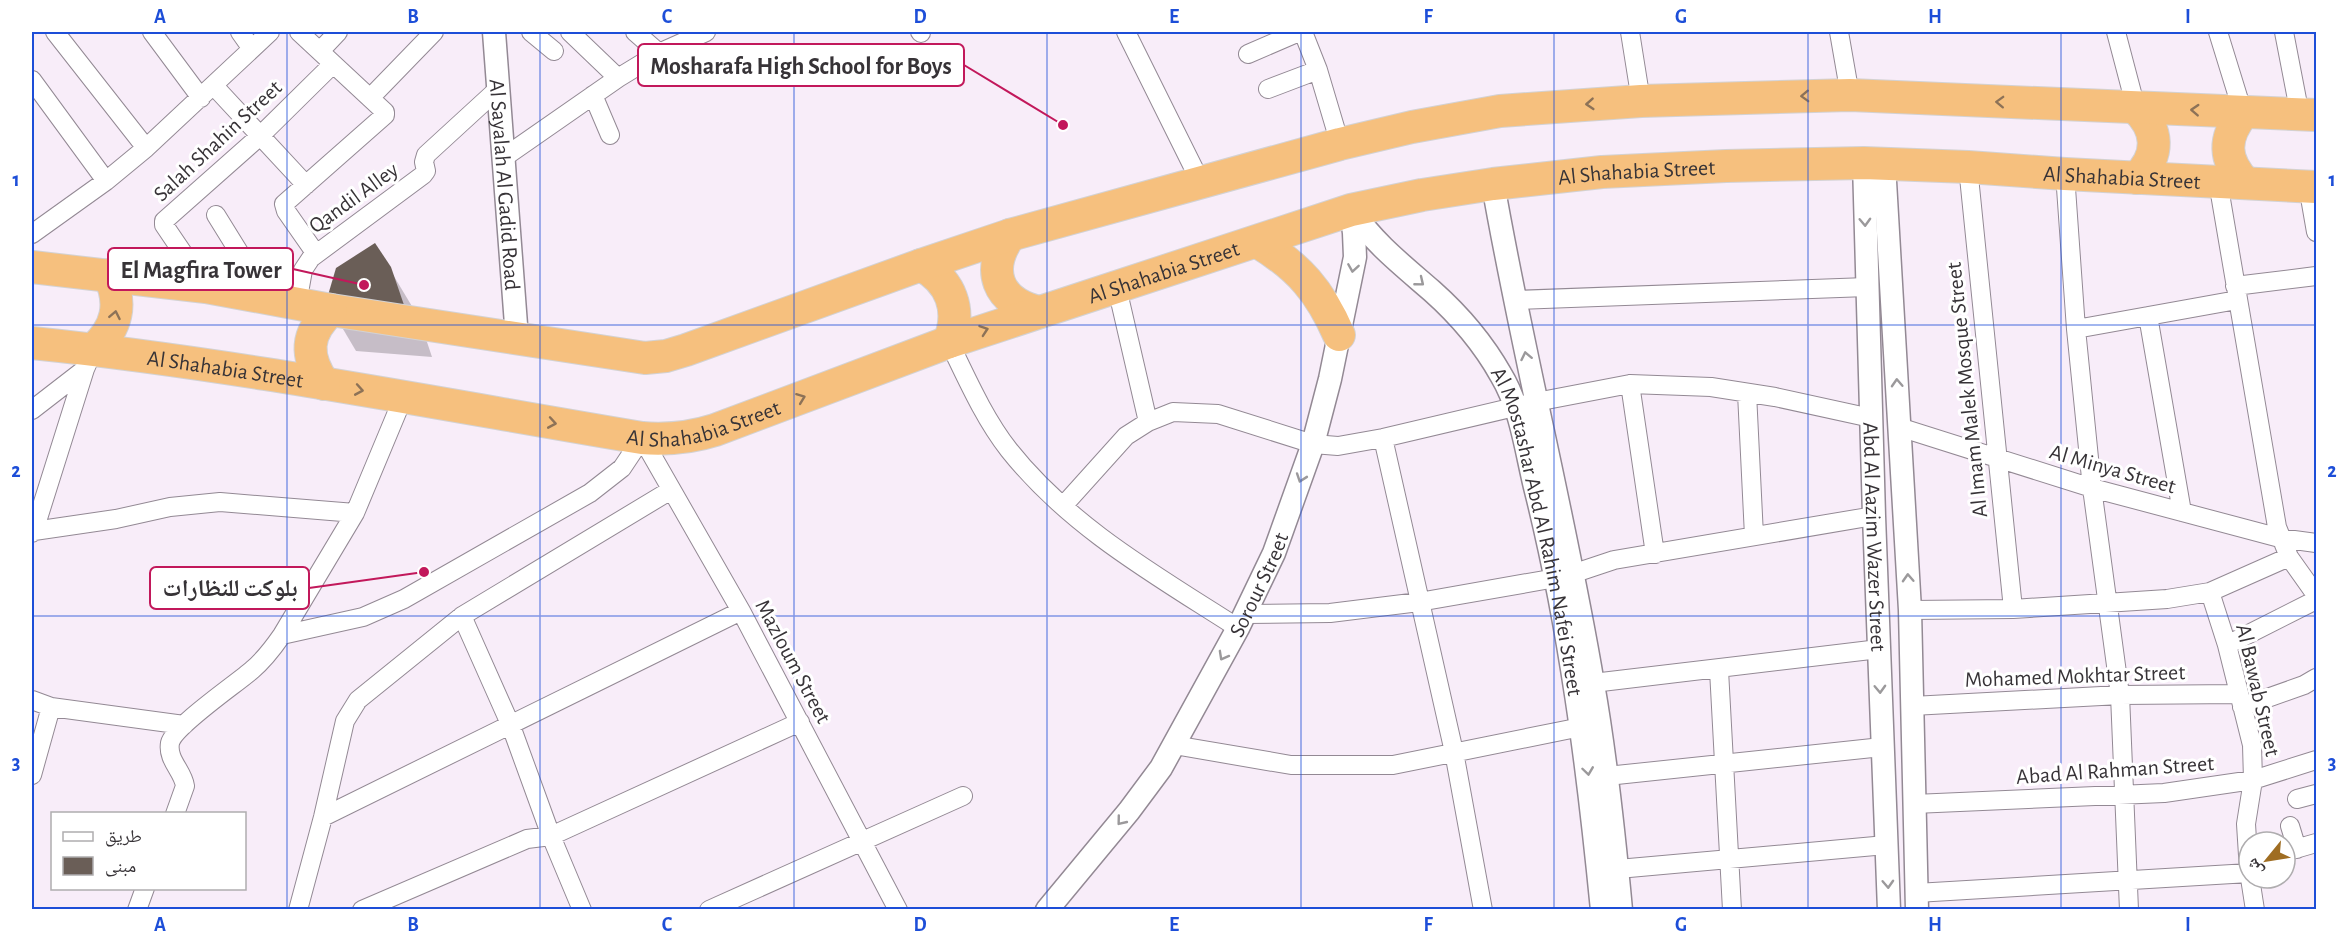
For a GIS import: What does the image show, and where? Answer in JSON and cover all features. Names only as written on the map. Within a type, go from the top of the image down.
[{"type":"highway","points":[[32,267],[206,287],[331,310],[645,358],[666,356],[1010,235],[1340,144],[1412,127],[1500,111],[1641,101],[1850,95],[2308,115]]},
{"type":"highway","points":[[2136,108],[2146,117],[2152,129],[2154,142],[2153,156],[2147,168],[2138,178]]},
{"type":"highway","points":[[2231,182],[2234,171],[2228,156],[2228,140],[2233,126],[2243,113]]},
{"type":"highway","name":"Al Shahabia Street","points":[[32,343],[90,359],[324,384],[642,438],[692,437],[949,342],[1038,312],[1351,210],[1422,195],[1493,184],[1602,172],[1748,165],[1874,164],[1968,167],[2312,186]]},
{"type":"highway","points":[[1010,235],[1000,249],[996,266],[999,283],[1008,298],[1022,308],[1038,312]]},
{"type":"highway","points":[[1258,242],[1280,255],[1316,290],[1329,312],[1338,335]]},
{"type":"highway","points":[[921,265],[940,278],[952,297],[956,320],[949,342]]},
{"type":"highway","points":[[90,359],[112,329],[117,315],[118,301],[109,275]]},
{"type":"highway","points":[[324,384],[315,371],[310,345],[314,331],[331,310]]},
{"type":"street","points":[[55,32],[146,148]]},
{"type":"street","points":[[152,32],[207,92],[260,136],[306,185]]},
{"type":"street","points":[[240,32],[252,49]]},
{"type":"street","points":[[32,234],[106,181],[146,148],[270,32]]},
{"type":"street","points":[[299,32],[385,112],[383,117],[285,204],[284,207],[316,254]]},
{"type":"street","points":[[320,51],[338,32]]},
{"type":"street","points":[[370,98],[434,32]]},
{"type":"street","points":[[531,32],[554,51]]},
{"type":"street","points":[[570,32],[618,78]]},
{"type":"street","points":[[635,32],[659,53]]},
{"type":"street","points":[[503,158],[618,78],[659,53],[706,32]]},
{"type":"street","points":[[1126,32],[1201,183]]},
{"type":"street","points":[[1248,54],[1301,32],[1318,70],[1340,144]]},
{"type":"street","points":[[1630,32],[1641,101]]},
{"type":"street","points":[[1839,32],[1850,95]]},
{"type":"street","points":[[2116,32],[2136,108]]},
{"type":"street","points":[[2218,32],[2243,113]]},
{"type":"street","points":[[2284,32],[2308,115]]},
{"type":"street","name":"Al Sayalah Al Gadid Road","points":[[495,33],[517,338]]},
{"type":"street","name":"Salah Shahin Street","points":[[206,287],[164,225],[164,221],[260,136],[333,64]]},
{"type":"street","points":[[1268,89],[1318,70]]},
{"type":"street","points":[[32,80],[106,181]]},
{"type":"street","name":"Qandil Alley","points":[[283,301],[311,258],[423,175],[426,171],[423,162],[426,155],[498,89]]},
{"type":"street","points":[[593,96],[610,135]]},
{"type":"street","name":"Abd Al Aazim Wazer Street","points":[[1874,164],[1867,287],[1889,909]]},
{"type":"street","name":"Abd Al Aazim Wazer Street","points":[[1874,164],[1899,427],[1910,610],[1916,901]]},
{"type":"street","name":"Al Imam Malek Mosque Street","points":[[1968,167],[2013,609]]},
{"type":"street","points":[[2065,174],[2076,328],[2092,488],[2120,695],[2129,909]]},
{"type":"street","points":[[2231,182],[2236,293],[2280,538],[2289,557],[2316,595]]},
{"type":"street","name":"Al Mostashar Abd Al Rahim Nafei Street","points":[[1493,184],[1514,300],[1526,404],[1564,576],[1593,683],[1607,776],[1621,909]]},
{"type":"street","points":[[2312,186],[2316,232]]},
{"type":"street","name":"Al Mostashar Abd Al Rahim Nafei Street","points":[[1351,210],[1384,252],[1433,292],[1482,344],[1503,377],[1526,404]]},
{"type":"street","name":"Sorour Street","points":[[1047,909],[1146,790],[1174,745],[1242,621],[1274,553],[1313,444],[1338,335],[1354,257],[1351,210]]},
{"type":"street","points":[[216,215],[283,301]]},
{"type":"street","points":[[2076,328],[2148,316],[2236,293],[2316,276]]},
{"type":"street","points":[[1514,300],[1867,287]]},
{"type":"street","points":[[1117,288],[1148,422]]},
{"type":"street","points":[[2148,316],[2182,512]]},
{"type":"street","points":[[949,342],[979,404],[1008,449],[1048,494],[1116,550],[1242,621],[1419,602],[1564,576],[1614,560],[1874,516]]},
{"type":"street","points":[[32,410],[90,359]]},
{"type":"street","points":[[90,359],[33,532],[116,519],[170,507],[220,502],[355,513]]},
{"type":"street","points":[[1630,384],[1655,554]]},
{"type":"street","points":[[1063,507],[1126,436],[1148,422],[1173,412],[1218,414],[1313,444],[1338,446],[1383,438],[1526,404],[1630,384],[1711,387],[1871,418]]},
{"type":"street","points":[[1747,393],[1754,536]]},
{"type":"street","points":[[175,812],[185,786],[172,758],[170,744],[172,737],[254,669],[269,654],[282,635],[355,513],[403,398]]},
{"type":"street","name":"Al Minya Street","points":[[1899,427],[2092,488],[2280,538],[2316,543]]},
{"type":"street","points":[[282,635],[363,617],[404,599],[598,487],[622,468],[642,438]]},
{"type":"street","name":"Mazloum Street","points":[[642,438],[741,611],[898,909]]},
{"type":"street","points":[[1383,438],[1454,752],[1483,909]]},
{"type":"street","points":[[298,909],[345,721],[352,708],[366,693],[462,616],[671,490]]},
{"type":"street","points":[[1910,610],[2013,609],[2167,599],[2210,592],[2289,557]]},
{"type":"street","name":"Al Mostashar Abd Al Rahim Nafei Street","points":[[1564,576],[1602,909]]},
{"type":"street","name":"Al Bawab Street","points":[[2210,592],[2227,645],[2252,745],[2253,780],[2246,830]]},
{"type":"street","points":[[2227,645],[2316,600]]},
{"type":"street","points":[[322,817],[741,611]]},
{"type":"street","points":[[462,616],[511,726],[551,836],[582,909]]},
{"type":"street","points":[[1593,683],[1719,670],[1879,649]]},
{"type":"street","points":[[1719,670],[1732,909]]},
{"type":"street","name":"Mohamed Mokhtar Street","points":[[1912,706],[2120,695],[2241,700],[2304,685],[2316,678]]},
{"type":"street","points":[[32,700],[51,707],[184,725]]},
{"type":"street","points":[[32,775],[51,707]]},
{"type":"street","points":[[362,909],[527,839],[551,836],[800,722]]},
{"type":"street","points":[[1174,745],[1291,765],[1393,765],[1581,727]]},
{"type":"street","points":[[1607,776],[1882,747]]},
{"type":"street","name":"Abad Al Rahman Street","points":[[1915,815],[2204,789],[2253,780],[2316,760]]},
{"type":"street","points":[[1883,778],[1901,783],[1914,781]]},
{"type":"street","points":[[2297,799],[2316,794]]},
{"type":"street","points":[[709,909],[963,796]]},
{"type":"street","points":[[1617,869],[1729,858],[1885,836],[1897,823],[1915,815]]},
{"type":"street","points":[[2290,826],[2290,830]]},
{"type":"street","points":[[2297,849],[2316,846]]},
{"type":"street","points":[[1916,901],[2237,871]]},
{"type":"street","points":[[137,909],[144,890]]},
{"type":"street","name":"Al Bawab Street","points":[[2252,890],[2254,909]]},
{"type":"building","points":[[375,243],[391,267],[405,308],[326,302],[336,268]]},
{"type":"place","name":"Mosharafa High School for Boys","points":[[1063,125]]},
{"type":"place","name":"El Magfira Tower","points":[[364,285]]},
{"type":"place","name":"بلوكت للنظارات","points":[[424,572]]}]
